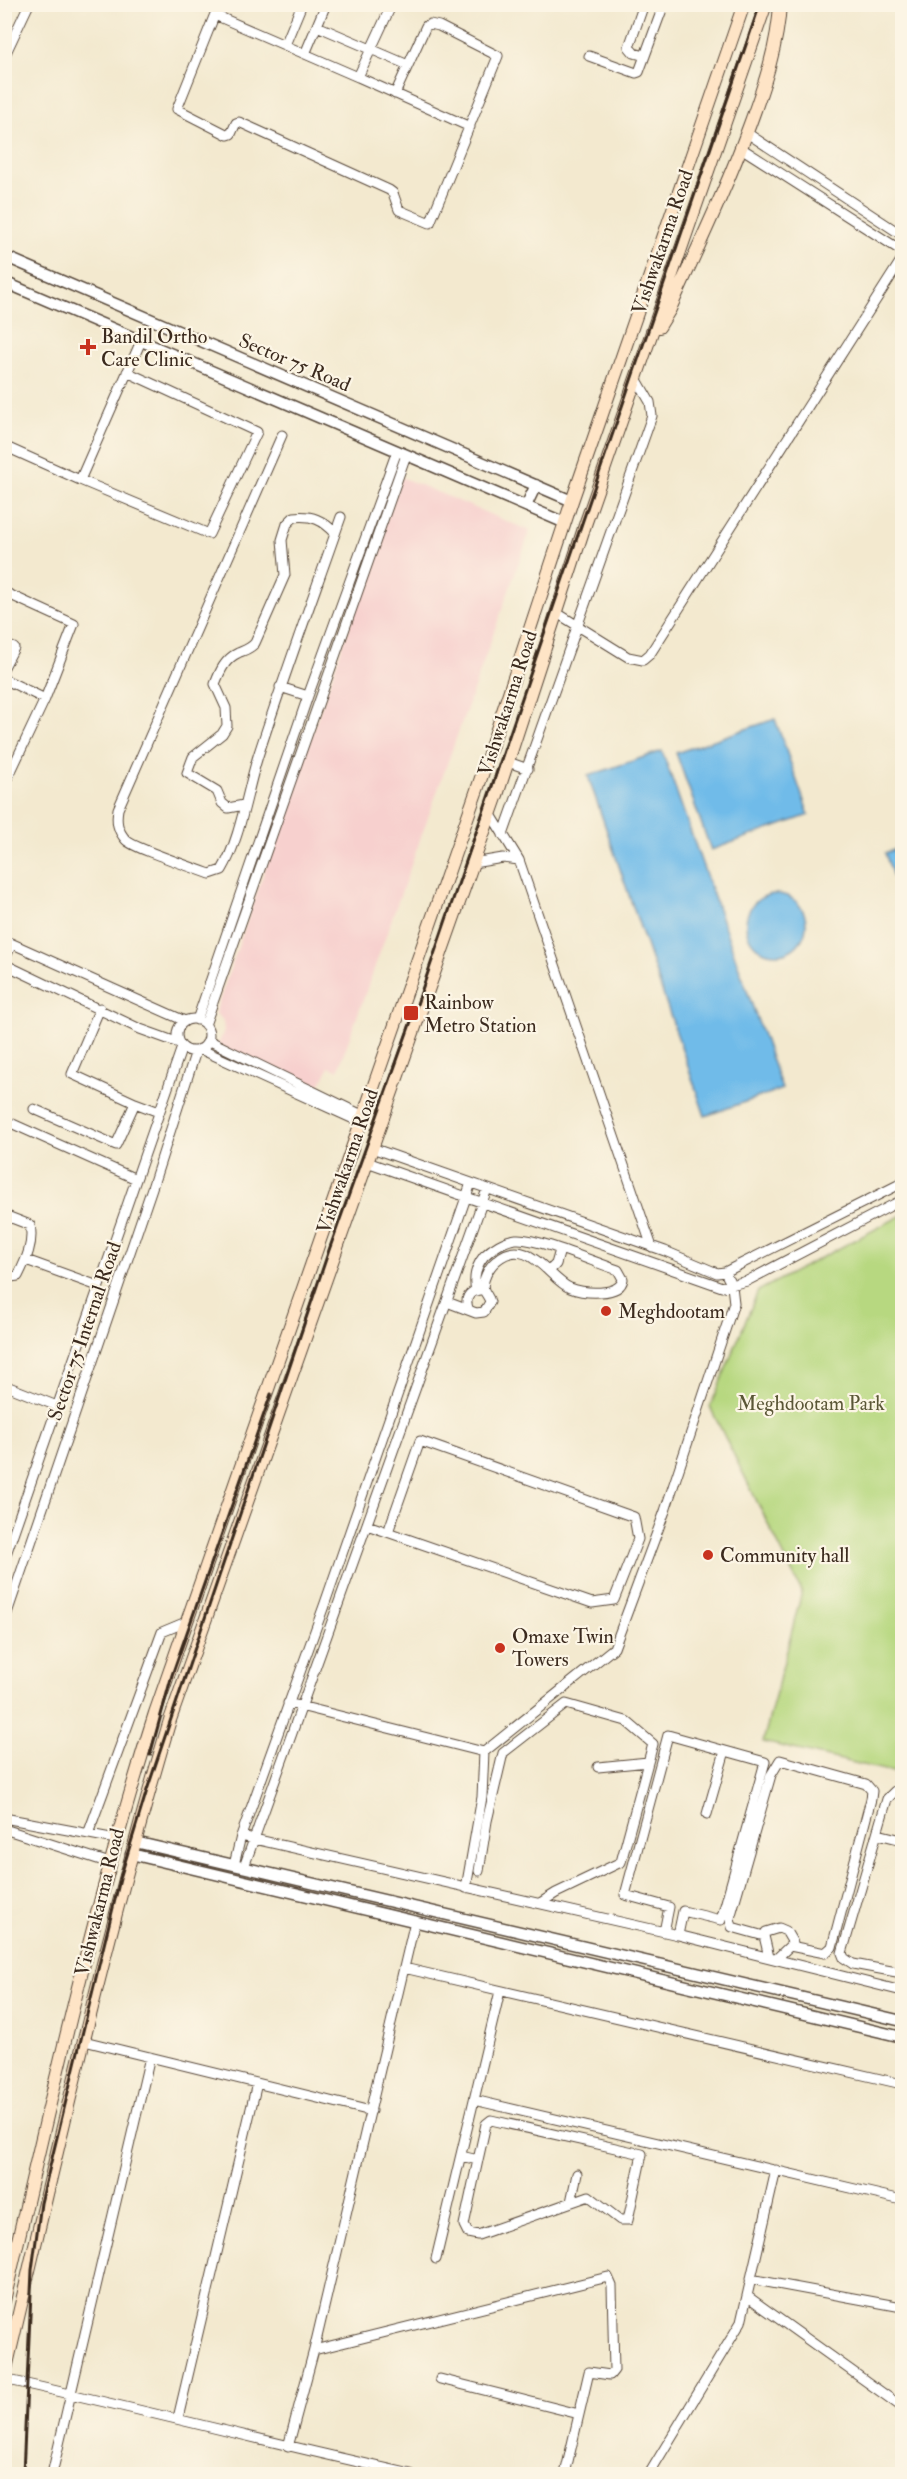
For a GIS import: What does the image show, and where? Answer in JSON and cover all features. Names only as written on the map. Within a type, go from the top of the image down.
[{"type":"main road","name":"Vishwakarma Road","points":[[4,2301],[54,2084],[116,1839],[154,1713],[479,784],[572,501],[744,4]]},
{"type":"main road","name":"Vishwakarma Road","points":[[4,2378],[84,2041],[133,1848],[170,1720],[473,863],[646,348],[766,4]]},
{"type":"main road","points":[[646,348],[670,309],[726,188],[762,91],[779,24],[780,4]]},
{"type":"main road","points":[[715,89],[733,98]]},
{"type":"main road","points":[[710,106],[727,114]]},
{"type":"main road","points":[[261,1407],[267,1413],[279,1412]]},
{"type":"main road","points":[[249,1444],[257,1441],[267,1446]]},
{"type":"street","points":[[4,57],[29,4]]},
{"type":"street","points":[[219,4],[177,110],[229,135],[235,124],[239,122],[378,185],[393,193],[399,210],[430,223],[498,60],[498,54],[439,26],[430,24],[426,26],[395,94]]},
{"type":"street","points":[[285,45],[302,4]]},
{"type":"street","points":[[305,54],[326,4]]},
{"type":"street","points":[[358,77],[392,4]]},
{"type":"street","points":[[644,4],[629,47],[634,53],[645,56]]},
{"type":"street","points":[[589,56],[636,73],[641,70],[664,4]]},
{"type":"street","points":[[215,15],[470,127]]},
{"type":"street","points":[[317,26],[408,66]]},
{"type":"street","points":[[747,133],[903,235]]},
{"type":"street","points":[[741,148],[903,251]]},
{"type":"street","name":"Sector 75 Road","points":[[4,256],[572,501]]},
{"type":"street","points":[[557,614],[628,657],[643,660],[650,654],[903,259]]},
{"type":"street","name":"Sector 75 Road","points":[[4,282],[565,523]]},
{"type":"street","points":[[80,480],[141,341]]},
{"type":"street","points":[[4,446],[208,534],[257,432],[127,372]]},
{"type":"street","points":[[503,835],[579,627],[652,416],[650,402],[636,378]]},
{"type":"street","points":[[282,435],[118,809],[116,819],[118,829],[127,842],[210,874],[222,870],[230,858],[280,687],[341,517]]},
{"type":"street","points":[[201,1023],[308,696],[401,453]]},
{"type":"street","points":[[201,1023],[401,453]]},
{"type":"street","points":[[526,506],[536,485]]},
{"type":"street","points":[[244,805],[228,808],[222,803],[217,791],[187,773],[193,757],[222,734],[227,726],[226,708],[215,684],[220,670],[228,660],[251,648],[255,643],[285,574],[282,540],[287,524],[294,517],[306,515],[322,520],[335,533]]},
{"type":"street","points":[[4,592],[74,624],[45,699],[4,786]]},
{"type":"street","points":[[4,644],[14,648],[4,667]]},
{"type":"street","points":[[4,679],[45,699]]},
{"type":"street","points":[[280,687],[308,696]]},
{"type":"street","points":[[508,762],[528,769]]},
{"type":"street","points":[[490,813],[519,860],[652,1247]]},
{"type":"street","points":[[473,863],[503,858],[519,860]]},
{"type":"street","points":[[198,1050],[208,1040],[208,1032],[201,1023],[185,1021],[8,942],[4,962],[141,1029],[198,1050],[361,1119]]},
{"type":"street","points":[[100,1008],[72,1074],[159,1112]]},
{"type":"street","points":[[180,1045],[178,1028],[185,1021]]},
{"type":"street","points":[[208,1040],[361,1119]]},
{"type":"street","name":"Sector 75 Internal Road","points":[[5,1554],[136,1179],[180,1045]]},
{"type":"street","name":"Sector 75 Internal Road","points":[[4,1622],[198,1050]]},
{"type":"street","points":[[34,1109],[116,1145],[135,1103]]},
{"type":"street","points":[[4,1120],[136,1179]]},
{"type":"street","points":[[372,1148],[652,1247],[717,1273],[725,1272],[903,1183]]},
{"type":"street","points":[[367,1162],[722,1287],[747,1281],[903,1200]]},
{"type":"street","points":[[239,1866],[241,1836],[471,1183]]},
{"type":"street","points":[[239,1866],[255,1839],[488,1189]]},
{"type":"street","points":[[4,1215],[30,1226],[32,1235],[26,1260],[18,1275],[4,1278]]},
{"type":"street","points":[[469,1310],[466,1301],[478,1292],[484,1286],[489,1269],[505,1255],[514,1253],[527,1255],[541,1262],[558,1281],[582,1291],[615,1290],[622,1285],[623,1279],[618,1270],[526,1239],[516,1239],[502,1243],[489,1252],[478,1265],[474,1278],[478,1292]]},
{"type":"street","points":[[550,1270],[556,1264],[560,1250]]},
{"type":"street","points":[[26,1260],[98,1286]]},
{"type":"street","points":[[466,1888],[482,1797],[484,1752],[614,1648],[665,1511],[734,1303],[732,1286],[725,1272]]},
{"type":"street","points":[[447,1302],[480,1313],[487,1310],[490,1302],[478,1292],[453,1285]]},
{"type":"street","points":[[4,1384],[57,1406]]},
{"type":"street","points":[[392,1411],[406,1416]]},
{"type":"street","points":[[367,1525],[592,1603],[614,1600],[638,1539],[634,1516],[420,1440],[388,1532]]},
{"type":"street","points":[[88,1834],[162,1632],[186,1622]]},
{"type":"street","points":[[288,1703],[484,1752]]},
{"type":"street","points":[[479,1871],[487,1821],[503,1752],[566,1704],[626,1721],[653,1744],[621,1862],[540,1903]]},
{"type":"street","points":[[668,1735],[765,1762],[721,1920],[669,1907],[625,1895],[668,1735]]},
{"type":"street","points":[[707,1814],[725,1751]]},
{"type":"street","points":[[764,1936],[732,1927],[730,1918],[771,1775],[777,1762],[780,1760],[794,1763],[866,1784],[872,1791],[872,1799],[832,1947],[825,1953],[790,1946]]},
{"type":"street","points":[[598,1767],[648,1762]]},
{"type":"street","points":[[241,1836],[678,1935],[901,1990],[902,1973],[853,1964],[844,1958],[842,1953],[887,1798],[895,1791],[903,1794]]},
{"type":"street","points":[[4,1818],[116,1839]]},
{"type":"street","points":[[4,1829],[110,1863]]},
{"type":"street","points":[[878,1834],[903,1840]]},
{"type":"street","points":[[133,1848],[239,1866],[903,2022]]},
{"type":"street","points":[[133,1848],[415,1921],[903,2037]]},
{"type":"street","points":[[664,1932],[669,1907]]},
{"type":"street","points":[[678,1935],[683,1911]]},
{"type":"street","points":[[288,2447],[314,2350],[415,1921]]},
{"type":"street","points":[[764,1936],[766,1932],[779,1928],[791,1937],[793,1943],[773,1958]]},
{"type":"street","points":[[764,1936],[773,1958]]},
{"type":"street","points":[[404,1968],[903,2084]]},
{"type":"street","points":[[876,1984],[879,1969]]},
{"type":"street","points":[[436,2259],[500,1991]]},
{"type":"street","points":[[84,2041],[371,2111]]},
{"type":"street","points":[[52,2475],[150,2057]]},
{"type":"street","points":[[178,2418],[257,2083]]},
{"type":"street","points":[[474,2100],[903,2200]]},
{"type":"street","points":[[642,2154],[491,2120],[486,2124],[464,2225],[468,2233],[478,2235],[589,2196],[620,2220],[628,2220],[642,2154],[645,2139]]},
{"type":"street","points":[[461,2156],[478,2160]]},
{"type":"street","points":[[649,2475],[741,2322],[776,2170]]},
{"type":"street","points":[[458,2171],[475,2175]]},
{"type":"street","points":[[571,2202],[577,2174]]},
{"type":"street","points":[[314,2350],[608,2277],[612,2286],[614,2370],[610,2375],[589,2372],[565,2475]]},
{"type":"street","points":[[750,2279],[903,2307]]},
{"type":"street","points":[[747,2296],[903,2407]]},
{"type":"street","points":[[4,2378],[411,2475]]},
{"type":"street","points":[[440,2379],[579,2414]]},
{"type":"shaded area","points":[[401,477],[530,531],[338,1070],[329,1067],[317,1091],[217,1047],[224,1031],[223,1021],[215,1013]]},
{"type":"green space","name":"Meghdootam Park","points":[[902,1215],[902,1774],[763,1742],[802,1592],[710,1407],[758,1291]]},
{"type":"water","points":[[775,719],[809,815],[711,850],[676,753]]},
{"type":"water","points":[[662,751],[782,1089],[705,1116],[588,776]]},
{"type":"water","points":[[902,847],[902,903],[885,853]]},
{"type":"water","points":[[770,894],[782,894],[793,899],[801,907],[806,924],[804,936],[793,949],[782,954],[770,954],[759,949],[751,941],[746,930],[746,918],[751,907],[759,899]]},
{"type":"railway","points":[[23,2474],[32,2270],[41,2203],[121,1875],[147,1790],[329,1250],[414,1013],[760,4]]},
{"type":"railway","points":[[150,1755],[172,1675],[271,1394]]},
{"type":"place","name":"Bandil Ortho Care Clinic","points":[[88,347]]},
{"type":"place","name":"Rainbow Metro Station","points":[[411,1013]]},
{"type":"place","name":"Meghdootam","points":[[606,1311]]},
{"type":"place","name":"Community hall","points":[[708,1555]]},
{"type":"place","name":"Omaxe Twin Towers","points":[[500,1648]]}]
